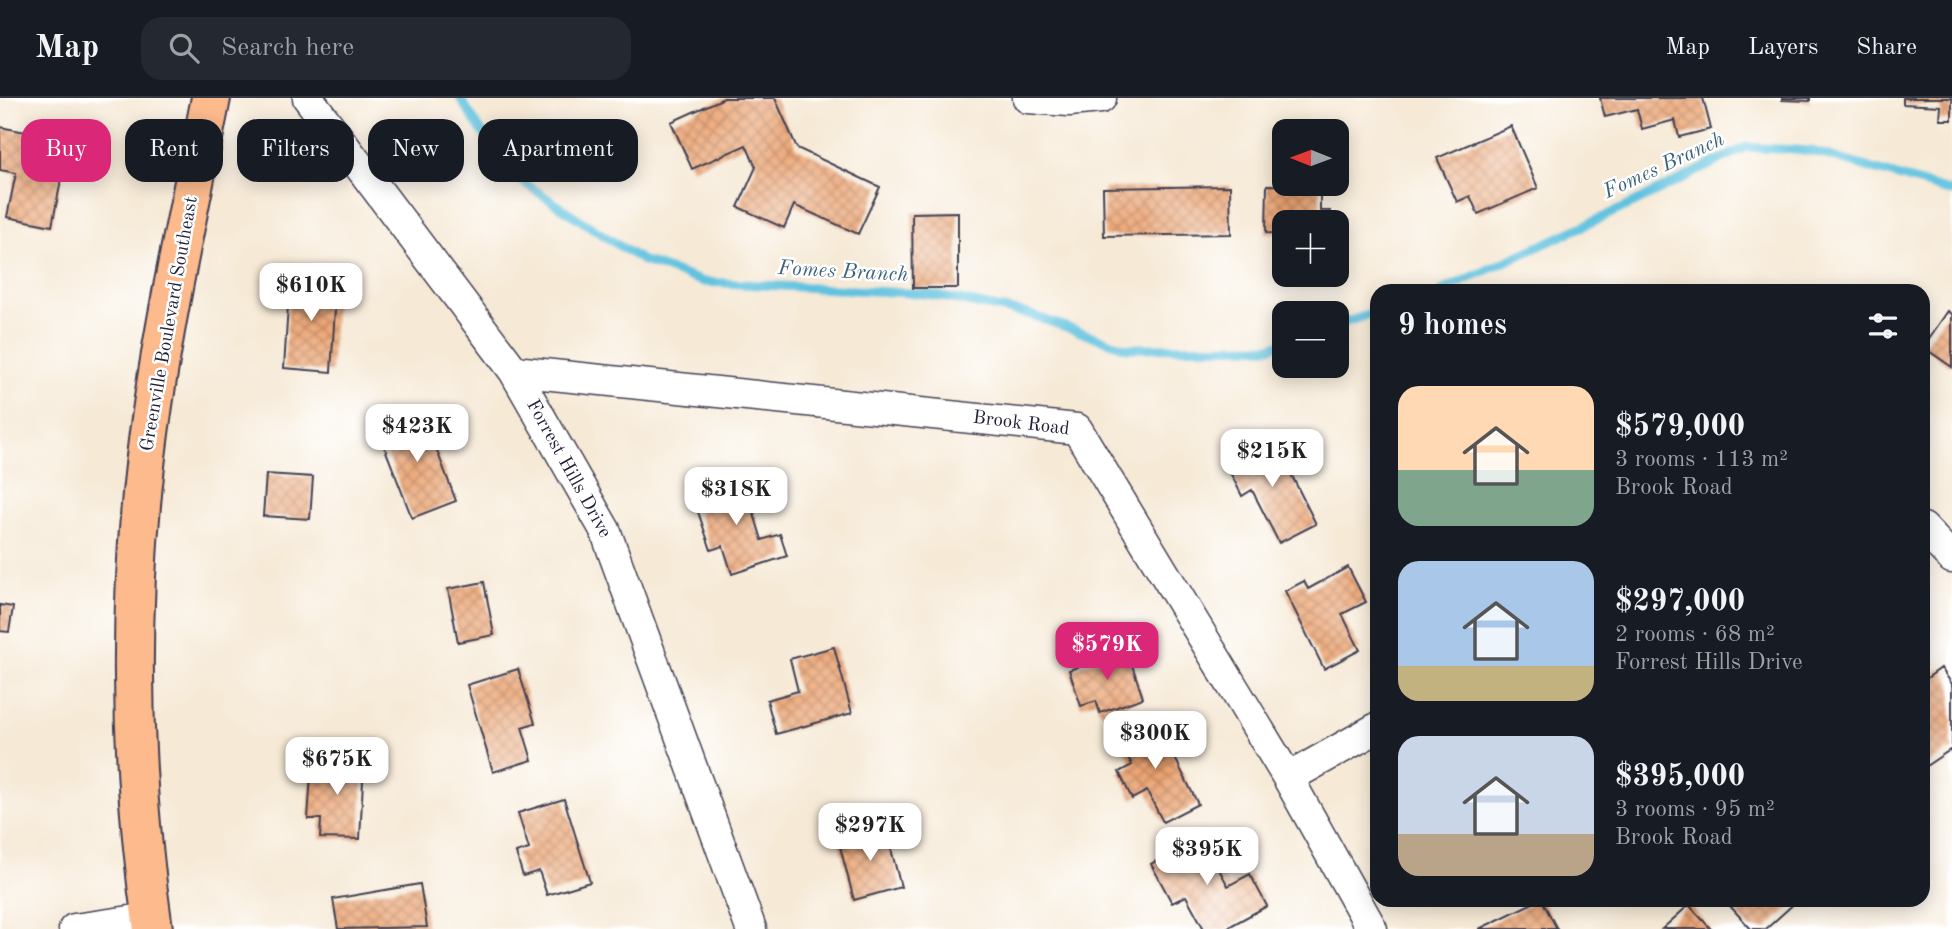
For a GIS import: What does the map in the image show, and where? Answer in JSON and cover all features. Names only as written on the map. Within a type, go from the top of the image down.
[{"type":"highway","name":"Greenville Boulevard Southeast","points":[[152,924],[135,742],[138,565],[152,407],[211,98]]},
{"type":"street","name":"Forrest Hills Drive","points":[[308,98],[514,371],[605,530],[751,929]]},
{"type":"street","points":[[1028,98],[1069,101],[1101,98]]},
{"type":"street","name":"Brook Road","points":[[514,371],[1077,429],[1288,778],[1372,929]]},
{"type":"street","points":[[1930,535],[1952,558]]},
{"type":"street","points":[[1288,778],[1370,732]]},
{"type":"street","points":[[74,929],[152,924]]},
{"type":"building","points":[[724,98],[775,98],[797,148],[880,187],[858,234],[794,205],[784,228],[738,207],[756,167],[746,145],[692,169],[671,122]]},
{"type":"building","points":[[1600,98],[1703,98],[1711,129],[1679,137],[1675,120],[1642,129],[1637,109],[1605,117]]},
{"type":"building","points":[[1810,98],[1810,101],[1782,100]]},
{"type":"building","points":[[1903,98],[1952,98],[1952,120],[1940,120],[1941,106],[1903,104]]},
{"type":"building","points":[[1511,126],[1538,188],[1478,214],[1470,196],[1457,202],[1437,158]]},
{"type":"building","points":[[0,127],[21,131],[21,182],[61,182],[52,226],[7,217],[16,173],[0,170]]},
{"type":"building","points":[[1267,185],[1272,185],[1272,196],[1320,196],[1320,210],[1272,210],[1272,233],[1266,233]]},
{"type":"building","points":[[1230,186],[1231,234],[1104,236],[1103,188]]},
{"type":"building","points":[[958,212],[958,288],[913,288],[912,213]]},
{"type":"building","points":[[290,274],[337,277],[331,372],[284,368]]},
{"type":"building","points":[[1948,311],[1952,314],[1952,367],[1930,352],[1930,337]]},
{"type":"building","points":[[422,411],[456,501],[412,518],[377,428]]},
{"type":"building","points":[[1273,438],[1316,524],[1279,543],[1252,490],[1242,496],[1225,462]]},
{"type":"building","points":[[266,474],[313,477],[310,519],[263,516]]},
{"type":"building","points":[[743,478],[762,540],[780,534],[787,556],[732,574],[723,546],[711,550],[692,494]]},
{"type":"building","points":[[1348,567],[1366,602],[1342,614],[1360,650],[1324,669],[1285,591],[1304,581],[1308,589]]},
{"type":"building","points":[[484,582],[494,635],[458,642],[448,589]]},
{"type":"building","points":[[0,605],[13,607],[9,632],[0,631]]},
{"type":"building","points":[[834,647],[852,713],[776,734],[767,700],[798,691],[790,659]]},
{"type":"building","points":[[1127,650],[1143,698],[1100,713],[1096,701],[1081,706],[1069,670]]},
{"type":"building","points":[[1941,668],[1952,684],[1952,754],[1950,750],[1930,763],[1930,676]]},
{"type":"building","points":[[518,669],[535,723],[522,727],[532,760],[493,772],[467,685]]},
{"type":"building","points":[[1155,718],[1198,804],[1163,822],[1147,791],[1132,799],[1119,772],[1132,765],[1118,737]]},
{"type":"building","points":[[312,759],[364,761],[360,839],[320,838],[321,819],[308,819]]},
{"type":"building","points":[[564,799],[590,882],[547,895],[539,871],[523,876],[516,853],[529,849],[518,813]]},
{"type":"building","points":[[885,826],[901,887],[854,900],[838,839]]},
{"type":"building","points":[[1201,836],[1228,886],[1250,874],[1267,906],[1225,929],[1204,929],[1186,896],[1172,903],[1151,864]]},
{"type":"building","points":[[420,884],[427,927],[338,929],[333,899]]},
{"type":"building","points":[[1525,907],[1546,907],[1557,929],[1479,929]]},
{"type":"building","points":[[1687,907],[1691,907],[1711,929],[1662,929]]},
{"type":"building","points":[[1731,907],[1790,907],[1766,929],[1751,929]]},
{"type":"waterway","name":"Fomes Branch","points":[[460,98],[518,179],[641,260],[704,282],[928,294],[1028,314],[1127,348],[1272,346]]},
{"type":"waterway","name":"Fomes Branch","points":[[1456,284],[1634,203],[1746,147],[1812,151],[1952,192]]},
{"type":"waterway","name":"Fomes Branch","points":[[1349,321],[1370,314]]}]
